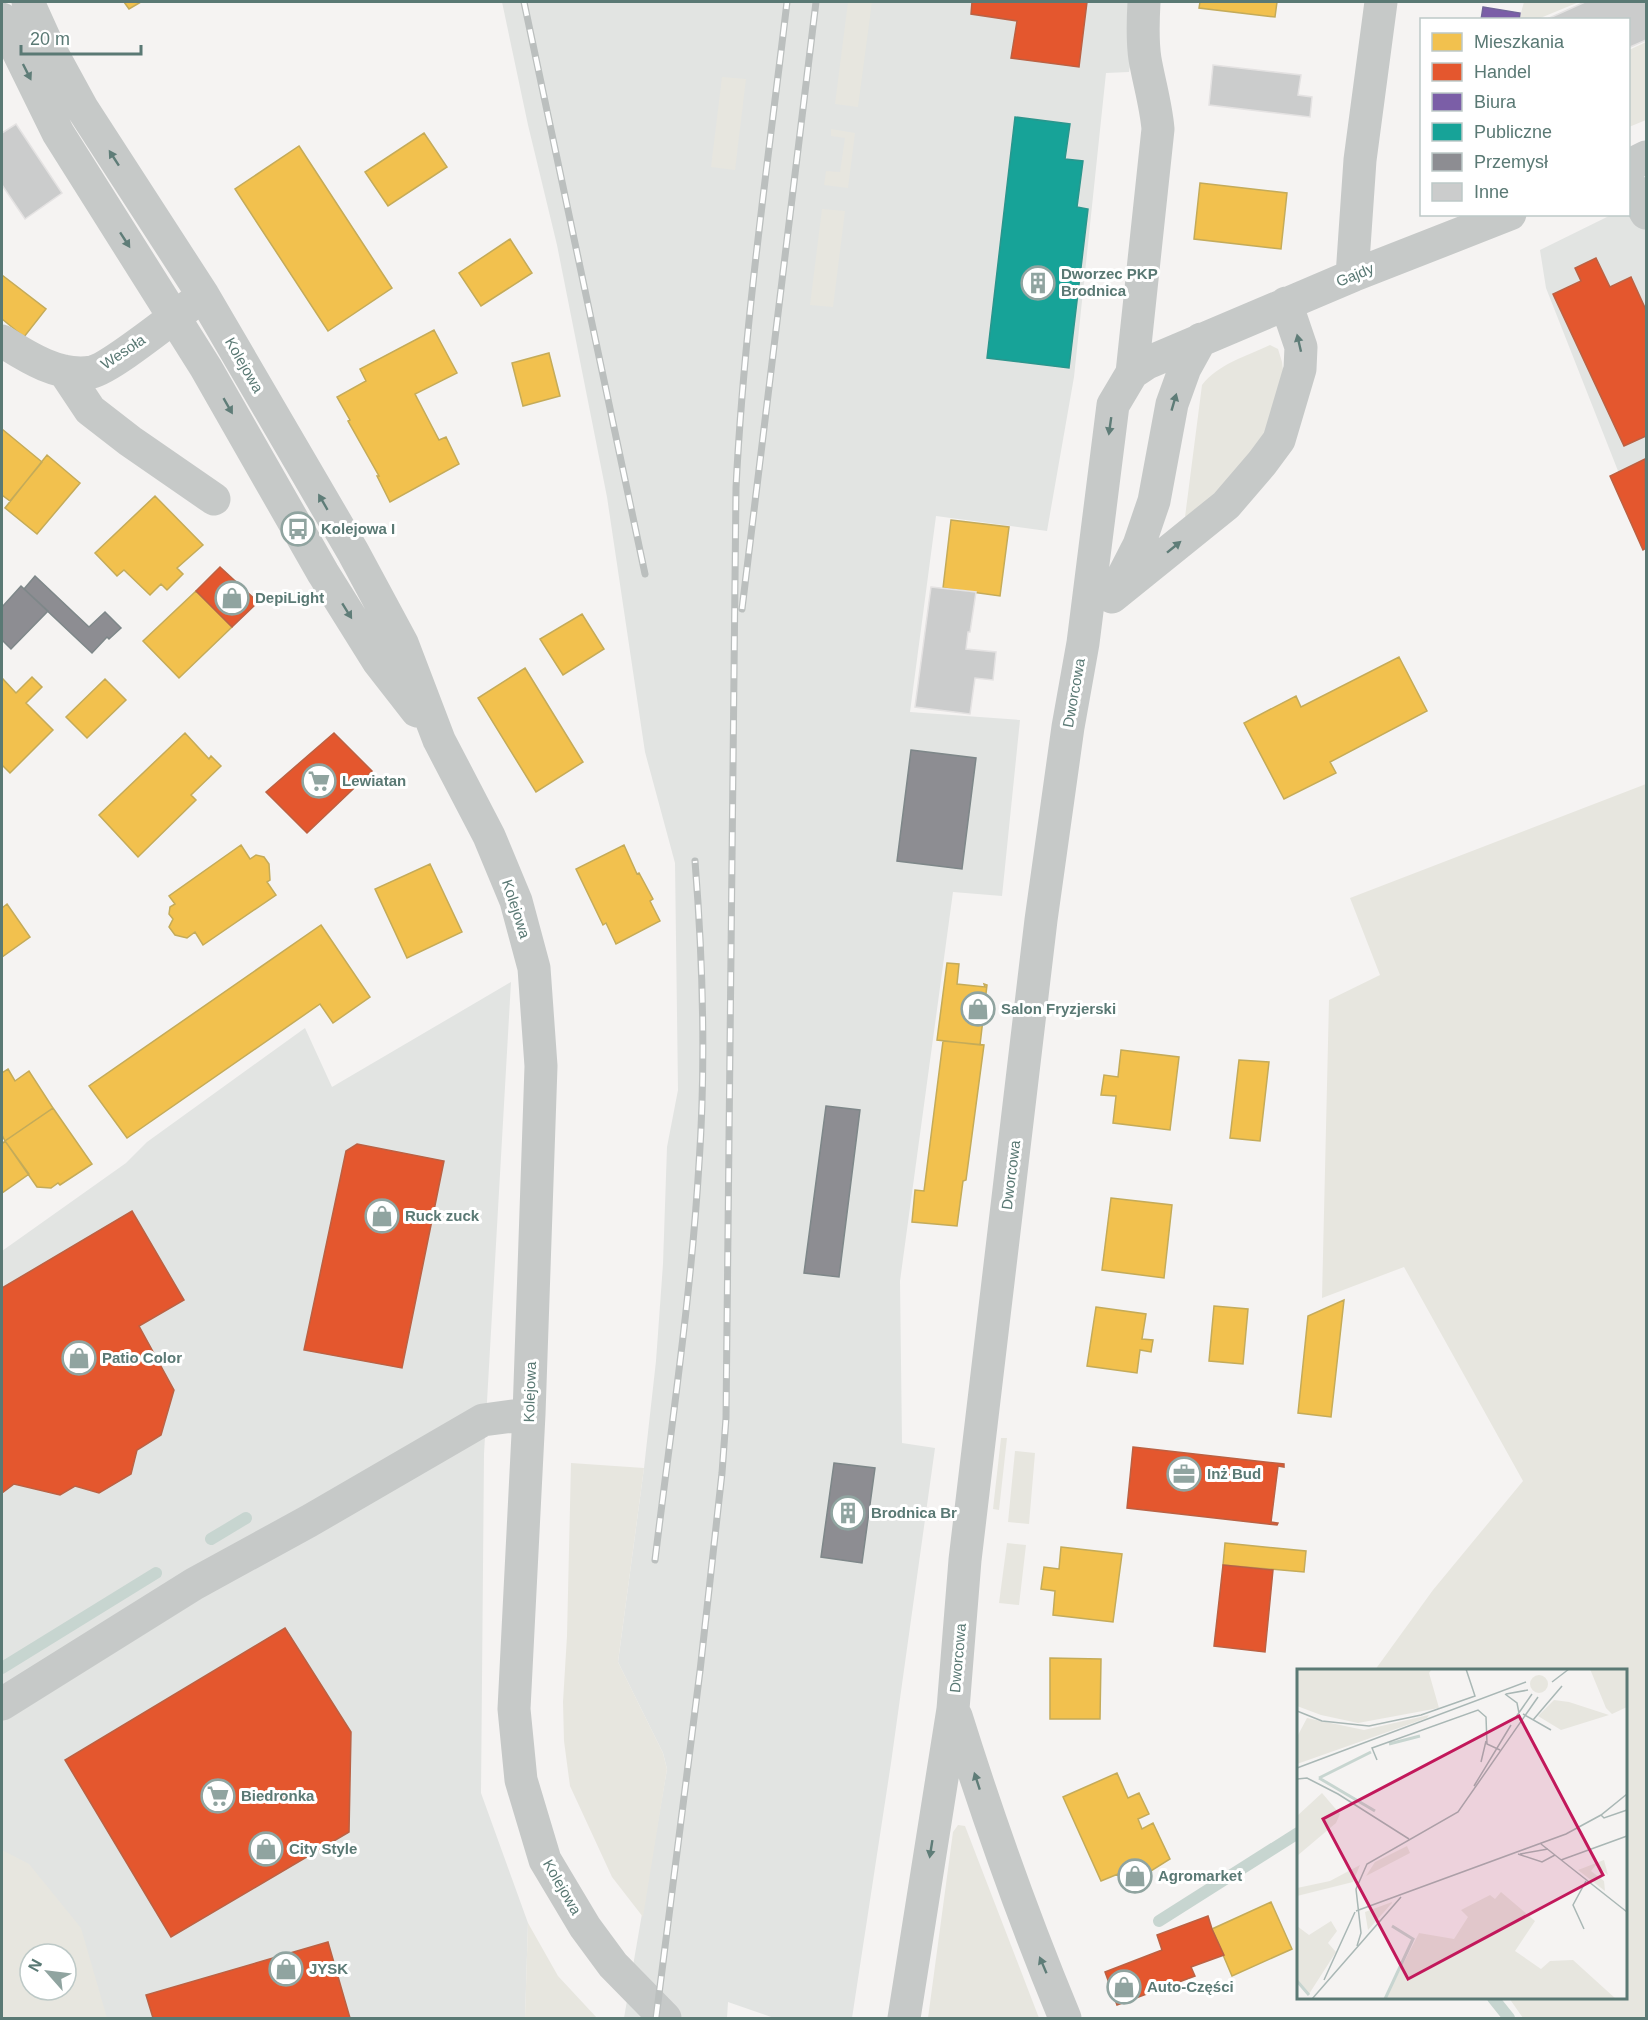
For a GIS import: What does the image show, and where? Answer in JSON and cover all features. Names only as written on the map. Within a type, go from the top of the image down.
[{"type":"street","name":"Kolejowa","points":[[28,2],[47,44],[82,108],[203,295],[353,552],[402,643],[439,740],[489,836],[512,890],[534,968],[542,1066],[529,1414],[514,1709],[521,1780],[550,1870],[613,1965],[665,2019]]},
{"type":"street","points":[[1132,373],[1158,129],[1156,108],[1145,58],[1144,2]]},
{"type":"street","points":[[1352,276],[1361,150],[1381,2]]},
{"type":"street","name":"Kolejowa","points":[[2,19],[58,133],[206,368],[323,573],[378,662],[439,740]]},
{"type":"street","points":[[1630,166],[1647,157]]},
{"type":"street","points":[[1630,183],[1647,213]]},
{"type":"street","name":"Gajdy","points":[[1201,339],[1505,216]]},
{"type":"street","name":"Wesoła","points":[[2,341],[31,360],[64,371],[93,372],[113,361],[203,295]]},
{"type":"street","points":[[1112,597],[1226,505],[1263,463],[1279,440],[1300,369],[1301,347],[1286,303]]},
{"type":"street","name":"Dworcowa","points":[[904,2019],[953,1709],[965,1560],[1040,932],[1068,727],[1083,643],[1113,405],[1132,373],[1147,363],[1201,339]]},
{"type":"street","name":"Dworcowa","points":[[1083,643],[1112,597],[1139,545],[1154,501],[1172,404],[1185,368],[1201,339]]},
{"type":"street","points":[[64,371],[90,410],[130,441],[214,499]]},
{"type":"street","points":[[323,573],[353,552]]},
{"type":"street","points":[[2,1704],[194,1584],[309,1521],[483,1419],[529,1414]]},
{"type":"street","name":"Dworcowa","points":[[953,1709],[993,1830],[1036,1948],[1065,2019]]},
{"type":"shaded area","points":[[502,2],[1140,2],[1129,72],[1106,73],[1074,377],[1047,531],[936,516],[910,712],[1020,720],[1002,896],[953,892],[900,1281],[902,1443],[935,1448],[891,1763],[852,2018],[774,2018],[728,2002],[727,2018],[624,2018],[667,1769],[663,1753],[618,1662],[656,1361],[663,1264],[667,1147],[678,1090],[675,863],[645,752],[607,497],[557,245]]},
{"type":"shaded area","points":[[848,2],[872,2],[858,107],[835,104]]},
{"type":"shaded area","points":[[1524,2],[1579,2],[1540,18],[1520,18]]},
{"type":"shaded area","points":[[1646,42],[1646,120],[1630,127],[1630,50]]},
{"type":"shaded area","points":[[722,77],[746,79],[735,170],[711,167]]},
{"type":"shaded area","points":[[831,129],[855,133],[848,188],[824,185],[826,171],[840,172],[845,138],[831,136]]},
{"type":"shaded area","points":[[1646,198],[1646,542],[1546,288],[1540,250],[1609,216],[1630,216],[1630,212]]},
{"type":"shaded area","points":[[822,209],[845,211],[833,307],[810,305]]},
{"type":"shaded area","points":[[1270,345],[1278,349],[1284,377],[1269,428],[1217,499],[1185,517],[1202,385],[1224,366]]},
{"type":"shaded area","points":[[1646,784],[1646,2018],[1523,2018],[1510,1999],[1627,1999],[1627,1669],[1376,1669],[1433,1590],[1523,1481],[1404,1267],[1322,1298],[1329,1000],[1380,975],[1350,898]]},
{"type":"shaded area","points":[[511,982],[484,1454],[481,1793],[528,1923],[525,2018],[2,2018],[2,1251],[126,1163],[147,1142],[305,1028],[332,1087]]},
{"type":"shaded area","points":[[1001,1438],[1007,1438],[999,1510],[993,1509]]},
{"type":"shaded area","points":[[1015,1451],[1035,1453],[1029,1524],[1008,1522]]},
{"type":"shaded area","points":[[571,1463],[644,1468],[618,1662],[663,1753],[667,1769],[643,1917],[612,1877],[570,1786],[564,1741],[563,1702]]},
{"type":"shaded area","points":[[1007,1543],[1026,1545],[1019,1605],[999,1603]]},
{"type":"shaded area","points":[[958,1825],[965,1826],[1039,2018],[928,2018],[953,1832]]},
{"type":"shaded area","points":[[2,1850],[29,1864],[81,1928],[107,2018],[2,2018]]},
{"type":"shaded area","points":[[528,1923],[558,1976],[597,2018],[525,2018]]},
{"type":"building: Mieszkania","points":[[124,2],[141,2],[129,9]]},
{"type":"building: Mieszkania","points":[[1200,2],[1277,2],[1275,17],[1199,8]]},
{"type":"building: Mieszkania","points":[[424,133],[447,167],[388,206],[365,172]]},
{"type":"building: Mieszkania","points":[[299,146],[392,288],[328,331],[235,189]]},
{"type":"building: Mieszkania","points":[[1200,183],[1287,193],[1281,249],[1194,239]]},
{"type":"building: Mieszkania","points":[[510,239],[532,273],[481,306],[459,273]]},
{"type":"building: Mieszkania","points":[[2,275],[46,309],[24,337],[2,319]]},
{"type":"building: Mieszkania","points":[[434,330],[457,373],[415,394],[439,440],[446,437],[459,464],[390,502],[377,476],[379,476],[337,397],[366,381],[360,369]]},
{"type":"building: Mieszkania","points":[[549,353],[560,396],[523,406],[512,363]]},
{"type":"building: Mieszkania","points":[[2,429],[42,462],[10,501],[2,495]]},
{"type":"building: Mieszkania","points":[[47,455],[80,483],[37,534],[5,508]]},
{"type":"building: Mieszkania","points":[[155,496],[203,545],[177,568],[183,574],[167,590],[161,584],[150,595],[124,570],[117,576],[95,553]]},
{"type":"building: Mieszkania","points":[[951,520],[1009,527],[1000,596],[943,588]]},
{"type":"building: Mieszkania","points":[[196,591],[232,627],[179,678],[143,641]]},
{"type":"building: Mieszkania","points":[[582,614],[604,649],[563,675],[540,639]]},
{"type":"building: Mieszkania","points":[[1399,657],[1427,711],[1330,762],[1336,773],[1284,799],[1244,723],[1296,696],[1301,707]]},
{"type":"building: Mieszkania","points":[[525,668],[583,762],[536,792],[478,698]]},
{"type":"building: Mieszkania","points":[[32,677],[42,687],[26,703],[53,730],[10,773],[2,765],[2,678],[16,693]]},
{"type":"building: Mieszkania","points":[[105,679],[126,700],[87,738],[66,717]]},
{"type":"building: Mieszkania","points":[[185,733],[209,759],[211,756],[221,766],[191,795],[196,800],[138,857],[99,815]]},
{"type":"building: Mieszkania","points":[[241,845],[250,859],[256,855],[264,857],[269,864],[270,880],[267,882],[276,895],[203,945],[195,932],[187,938],[175,935],[169,927],[173,919],[169,914],[170,907],[175,904],[169,896]]},
{"type":"building: Mieszkania","points":[[624,845],[637,874],[639,873],[653,899],[650,901],[660,921],[616,944],[606,923],[603,925],[576,869]]},
{"type":"building: Mieszkania","points":[[430,864],[462,932],[407,958],[375,889]]},
{"type":"building: Mieszkania","points":[[7,904],[30,937],[2,957],[2,908]]},
{"type":"building: Mieszkania","points":[[321,925],[370,997],[333,1023],[320,1004],[127,1138],[89,1086]]},
{"type":"building: Mieszkania","points":[[947,963],[959,964],[957,984],[985,987],[984,984],[987,985],[980,1045],[937,1040]]},
{"type":"building: Mieszkania","points":[[943,1041],[984,1045],[966,1180],[963,1181],[957,1226],[912,1222],[915,1190],[924,1191]]},
{"type":"building: Mieszkania","points":[[1121,1050],[1179,1057],[1170,1130],[1113,1123],[1116,1096],[1101,1095],[1104,1075],[1118,1077]]},
{"type":"building: Mieszkania","points":[[1239,1060],[1269,1062],[1260,1141],[1230,1138]]},
{"type":"building: Mieszkania","points":[[8,1069],[15,1081],[29,1071],[53,1108],[5,1141],[2,1135],[2,1073]]},
{"type":"building: Mieszkania","points":[[53,1108],[92,1164],[60,1185],[58,1183],[51,1188],[37,1187],[5,1141]]},
{"type":"building: Mieszkania","points":[[5,1141],[29,1174],[2,1193],[2,1144]]},
{"type":"building: Mieszkania","points":[[1111,1198],[1172,1205],[1164,1278],[1102,1270]]},
{"type":"building: Mieszkania","points":[[1344,1300],[1331,1417],[1298,1413],[1308,1316]]},
{"type":"building: Mieszkania","points":[[1214,1306],[1248,1309],[1243,1364],[1209,1361]]},
{"type":"building: Mieszkania","points":[[1096,1307],[1146,1314],[1142,1339],[1153,1340],[1151,1352],[1140,1350],[1137,1373],[1087,1366]]},
{"type":"building: Mieszkania","points":[[1225,1543],[1306,1551],[1304,1572],[1223,1565]]},
{"type":"building: Mieszkania","points":[[1061,1547],[1122,1554],[1113,1622],[1053,1615],[1055,1591],[1041,1589],[1044,1567],[1059,1569]]},
{"type":"building: Mieszkania","points":[[1050,1658],[1101,1659],[1100,1719],[1050,1719]]},
{"type":"building: Mieszkania","points":[[1117,1773],[1128,1798],[1139,1793],[1149,1814],[1138,1819],[1142,1829],[1153,1823],[1170,1859],[1124,1888],[1118,1874],[1101,1881],[1063,1797]]},
{"type":"building: Mieszkania","points":[[1271,1902],[1292,1949],[1232,1976],[1212,1929]]},
{"type":"building: Handel","points":[[972,2],[1087,2],[1079,67],[1011,58],[1017,21],[971,14]]},
{"type":"building: Handel","points":[[1596,258],[1610,287],[1631,277],[1646,310],[1646,436],[1624,446],[1553,294],[1581,281],[1575,268]]},
{"type":"building: Handel","points":[[1645,459],[1646,548],[1643,550],[1610,476]]},
{"type":"building: Handel","points":[[220,567],[258,602],[232,627],[196,591]]},
{"type":"building: Handel","name":"Lewiatan","points":[[334,733],[372,771],[307,833],[266,792]]},
{"type":"building: Handel","name":"Ruck zuck","points":[[357,1144],[444,1161],[402,1368],[304,1350],[346,1151]]},
{"type":"building: Handel","name":"Patio Color","points":[[132,1211],[184,1300],[139,1326],[174,1390],[161,1435],[137,1450],[131,1474],[99,1493],[75,1486],[60,1495],[14,1484],[2,1493],[2,1288]]},
{"type":"building: Handel","points":[[1133,1447],[1284,1464],[1284,1467],[1278,1466],[1271,1522],[1278,1523],[1277,1525],[1127,1508]]},
{"type":"building: Handel","points":[[1223,1565],[1273,1570],[1265,1652],[1214,1646]]},
{"type":"building: Handel","name":"Biedronka","points":[[285,1628],[351,1732],[349,1832],[171,1937],[65,1760]]},
{"type":"building: Handel","points":[[1208,1916],[1224,1955],[1191,1967],[1195,1976],[1117,2005],[1105,1972],[1162,1950],[1157,1935]]},
{"type":"building: Handel","name":"JYSK","points":[[328,1942],[350,2018],[153,2018],[146,1995]]},
{"type":"building: Biura","points":[[1483,7],[1520,13],[1519,18],[1481,18]]},
{"type":"building: Publiczne","name":"Dworzec PKP Brodnica","points":[[1015,117],[1070,124],[1065,159],[1083,161],[1077,207],[1088,209],[1069,368],[987,358]]},
{"type":"building: Przemysł","points":[[35,576],[89,627],[105,612],[121,628],[109,639],[107,637],[92,653],[24,589]]},
{"type":"building: Przemysł","points":[[21,586],[48,611],[11,649],[2,640],[2,607]]},
{"type":"building: Przemysł","points":[[911,750],[976,758],[962,869],[897,861]]},
{"type":"building: Przemysł","points":[[826,1106],[860,1110],[839,1277],[804,1273]]},
{"type":"building: Przemysł","name":"Brodnica Br","points":[[834,1463],[875,1468],[862,1563],[821,1557]]},
{"type":"building: Inne","points":[[1585,2],[1646,2],[1646,40],[1630,47],[1630,18],[1549,18]]},
{"type":"building: Inne","points":[[1213,65],[1301,75],[1298,95],[1312,97],[1310,117],[1209,105]]},
{"type":"building: Inne","points":[[16,124],[62,193],[25,219],[2,185],[2,133]]},
{"type":"building: Inne","points":[[931,587],[976,592],[966,649],[996,652],[993,680],[975,678],[970,714],[915,707]]},
{"type":"waterway","points":[[211,1539],[246,1518]]},
{"type":"waterway","points":[[2,1668],[156,1573]]},
{"type":"waterway","points":[[1159,1921],[1297,1834]]},
{"type":"waterway","points":[[1494,1999],[1509,2018]]},
{"type":"railway","points":[[524,2],[645,574]]},
{"type":"railway","points":[[656,2018],[700,1671],[726,1418],[736,488],[751,305],[787,2]]},
{"type":"railway","points":[[742,609],[816,2]]},
{"type":"railway","points":[[655,1560],[686,1313],[699,1164],[703,1012],[695,861]]},
{"type":"place","name":"Dworzec PKP Brodnica","points":[[1038,283]]},
{"type":"place","name":"Kolejowa I","points":[[298,529]]},
{"type":"place","name":"DepiLight","points":[[232,598]]},
{"type":"place","name":"Lewiatan","points":[[319,781]]},
{"type":"place","name":"Salon Fryzjerski","points":[[978,1009]]},
{"type":"place","name":"Ruck zuck","points":[[382,1216]]},
{"type":"place","name":"Patio Color","points":[[79,1358]]},
{"type":"place","name":"Inż Bud","points":[[1184,1474]]},
{"type":"place","name":"Brodnica Br","points":[[848,1513]]},
{"type":"place","name":"Biedronka","points":[[218,1796]]},
{"type":"place","name":"City Style","points":[[266,1849]]},
{"type":"place","name":"Agromarket","points":[[1135,1876]]},
{"type":"place","name":"JYSK","points":[[286,1969]]},
{"type":"place","name":"Auto-Części","points":[[1124,1987]]}]
